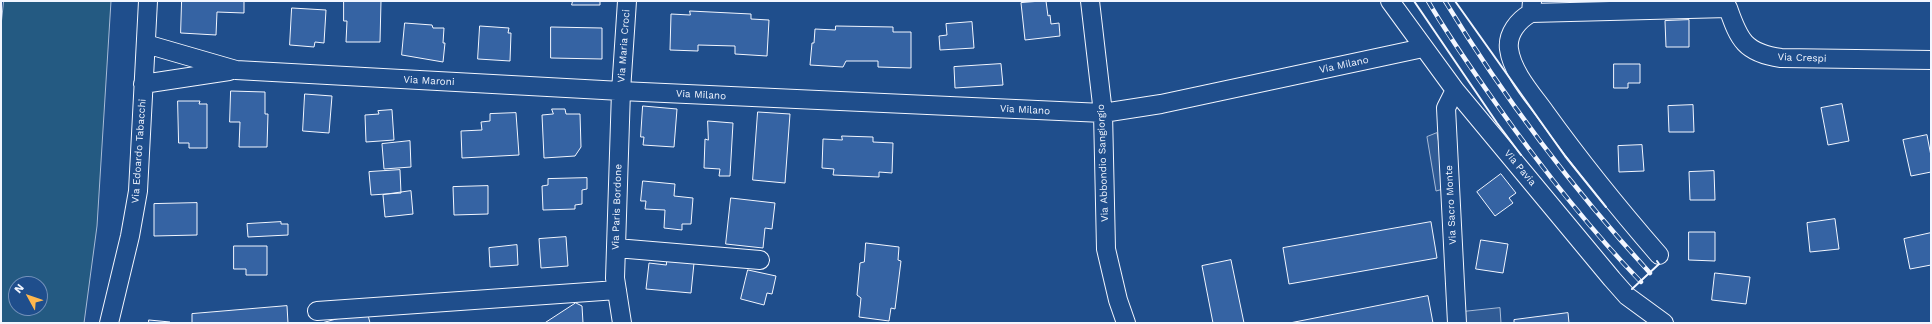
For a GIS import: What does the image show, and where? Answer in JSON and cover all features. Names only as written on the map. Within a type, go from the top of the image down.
[{"type":"street","name":"Via Edoardo Tabacchi","points":[[109,323],[130,236],[138,191],[148,1]]},
{"type":"street","name":"Via Maria Croci","points":[[621,91],[627,1]]},
{"type":"street","name":"Via Abbondio Sangiorgio","points":[[1090,1],[1103,113],[1106,249],[1118,300],[1126,323]]},
{"type":"street","name":"Via Pavia","points":[[1390,1],[1422,48],[1455,90],[1612,279],[1627,296],[1664,323]]},
{"type":"street","name":"Via Crespi","points":[[1659,255],[1616,206],[1572,149],[1524,83],[1512,62],[1509,49],[1510,37],[1523,17],[1532,7],[1728,8],[1736,32],[1745,44],[1756,52],[1769,56],[1781,58],[1931,60]]},
{"type":"street","name":"Via Maroni","points":[[146,44],[236,70]]},
{"type":"street","name":"Via Milano","points":[[621,91],[1103,113],[1161,104],[1422,48]]},
{"type":"street","name":"Via Maroni","points":[[143,84],[236,70],[621,91]]},
{"type":"street","name":"Via Sacro Monte","points":[[1455,90],[1446,108],[1457,323]]},
{"type":"street","name":"Via Paris Bordone","points":[[621,91],[615,278],[622,323]]},
{"type":"street","points":[[616,248],[760,260]]},
{"type":"street","points":[[317,312],[616,290]]},
{"type":"shaded area","points":[[4,1],[111,1],[97,226],[84,323],[1,323],[1,26]]},
{"type":"shaded area","points":[[1437,133],[1447,188],[1436,191],[1427,137]]},
{"type":"shaded area","points":[[1500,308],[1501,323],[1462,323],[1462,312]]},
{"type":"building","points":[[182,1],[244,1],[244,13],[217,12],[216,35],[181,33]]},
{"type":"building","points":[[344,1],[381,1],[380,42],[346,42],[347,21],[344,21]]},
{"type":"building","points":[[573,1],[600,1],[600,5],[572,5]]},
{"type":"building","points":[[1046,1],[1048,16],[1050,15],[1051,24],[1059,23],[1060,36],[1025,40],[1021,3]]},
{"type":"building","points":[[292,8],[326,10],[324,43],[315,42],[314,47],[290,45]]},
{"type":"building","points":[[690,11],[751,14],[751,19],[769,20],[767,56],[735,54],[735,46],[698,45],[698,51],[670,50],[671,14],[690,15]]},
{"type":"building","points":[[1689,20],[1689,47],[1666,47],[1665,21]]},
{"type":"building","points":[[972,22],[974,48],[940,50],[939,36],[947,35],[946,24]]},
{"type":"building","points":[[405,23],[432,25],[433,28],[444,28],[443,43],[445,43],[443,62],[402,55]]},
{"type":"building","points":[[480,26],[509,28],[508,33],[511,33],[510,61],[478,59]]},
{"type":"building","points":[[836,26],[893,27],[893,32],[911,32],[911,68],[878,67],[878,61],[846,61],[843,67],[810,65],[815,29],[835,30]]},
{"type":"building","points":[[551,27],[602,28],[602,59],[551,58]]},
{"type":"building","points":[[1001,64],[1003,85],[955,88],[954,67]]},
{"type":"building","points":[[1614,64],[1640,64],[1640,83],[1628,83],[1628,88],[1614,88]]},
{"type":"building","points":[[231,91],[265,92],[265,114],[268,114],[267,147],[239,147],[240,122],[230,122]]},
{"type":"building","points":[[305,94],[332,96],[329,133],[303,131]]},
{"type":"building","points":[[178,101],[200,101],[199,104],[207,104],[207,148],[189,148],[189,143],[179,143]]},
{"type":"building","points":[[1842,104],[1849,141],[1828,145],[1821,108]]},
{"type":"building","points":[[1693,105],[1694,132],[1669,132],[1668,106]]},
{"type":"building","points":[[643,106],[677,109],[674,147],[643,145],[644,137],[641,137]]},
{"type":"building","points":[[552,109],[565,109],[566,114],[580,114],[581,147],[575,156],[544,158],[542,115],[553,114]]},
{"type":"building","points":[[392,110],[394,140],[366,142],[365,115],[379,114],[378,111]]},
{"type":"building","points":[[758,112],[790,114],[785,183],[753,180]]},
{"type":"building","points":[[516,113],[519,155],[462,158],[461,131],[482,130],[481,122],[490,121],[490,114]]},
{"type":"building","points":[[708,121],[733,123],[730,176],[719,176],[720,169],[704,168],[705,139],[708,140]]},
{"type":"building","points":[[1927,135],[1931,156],[1931,172],[1911,176],[1903,140]]},
{"type":"building","points":[[842,136],[873,137],[873,142],[893,143],[892,173],[879,172],[879,177],[833,175],[834,169],[822,168],[823,139],[842,140]]},
{"type":"building","points":[[410,141],[411,167],[384,169],[382,144]]},
{"type":"building","points":[[1642,145],[1644,171],[1619,172],[1618,146]]},
{"type":"building","points":[[400,170],[401,193],[371,195],[369,172]]},
{"type":"building","points":[[1714,171],[1715,200],[1690,200],[1689,172]]},
{"type":"building","points":[[1501,174],[1516,193],[1509,198],[1513,203],[1495,216],[1477,192]]},
{"type":"building","points":[[587,178],[587,189],[582,190],[582,204],[575,205],[575,209],[543,210],[542,186],[548,185],[548,179]]},
{"type":"building","points":[[643,181],[675,184],[674,196],[693,198],[691,224],[682,224],[682,230],[664,228],[665,210],[645,209],[646,201],[641,201]]},
{"type":"building","points":[[488,186],[488,214],[454,215],[453,187]]},
{"type":"building","points":[[411,191],[413,214],[385,217],[383,195]]},
{"type":"building","points":[[731,198],[775,203],[772,229],[765,228],[763,248],[726,244]]},
{"type":"building","points":[[197,203],[197,235],[154,236],[154,204]]},
{"type":"building","points":[[1835,219],[1839,249],[1810,252],[1807,223]]},
{"type":"building","points":[[281,222],[281,224],[288,224],[288,235],[248,237],[247,224]]},
{"type":"building","points":[[1431,222],[1437,258],[1289,284],[1283,248]]},
{"type":"building","points":[[1689,232],[1715,232],[1715,261],[1689,260]]},
{"type":"building","points":[[1931,233],[1931,265],[1910,269],[1904,239]]},
{"type":"building","points":[[566,237],[568,266],[541,268],[539,239]]},
{"type":"building","points":[[1481,240],[1508,244],[1503,273],[1476,269]]},
{"type":"building","points":[[866,243],[899,247],[898,260],[901,261],[895,309],[891,308],[889,321],[859,317],[861,298],[857,295],[860,263],[864,262]]},
{"type":"building","points":[[517,245],[518,265],[490,267],[489,248]]},
{"type":"building","points":[[234,246],[267,246],[267,275],[246,275],[246,269],[234,269]]},
{"type":"building","points":[[667,260],[694,263],[691,293],[646,289],[649,263],[666,265]]},
{"type":"building","points":[[1231,260],[1244,323],[1213,323],[1202,266]]},
{"type":"building","points":[[748,270],[776,276],[772,294],[767,293],[764,305],[741,299]]},
{"type":"building","points":[[1715,273],[1750,277],[1746,304],[1712,300]]},
{"type":"building","points":[[1428,296],[1433,323],[1290,323]]},
{"type":"building","points":[[576,303],[582,306],[583,323],[545,323]]},
{"type":"building","points":[[287,306],[288,323],[192,323],[192,314]]},
{"type":"building","points":[[367,311],[370,323],[322,323]]},
{"type":"building","points":[[1568,313],[1569,323],[1514,323],[1514,320]]},
{"type":"building","points":[[149,320],[170,322],[149,323]]},
{"type":"railway","points":[[1428,1],[1470,67],[1531,151],[1602,240],[1641,282]]},
{"type":"railway","points":[[1445,1],[1515,108],[1567,176],[1650,273]]},
{"type":"wall","points":[[1414,1],[1497,123],[1521,155]]},
{"type":"wall","points":[[1455,1],[1565,156],[1606,207]]},
{"type":"wall","points":[[1632,289],[1659,264],[1657,261]]}]
